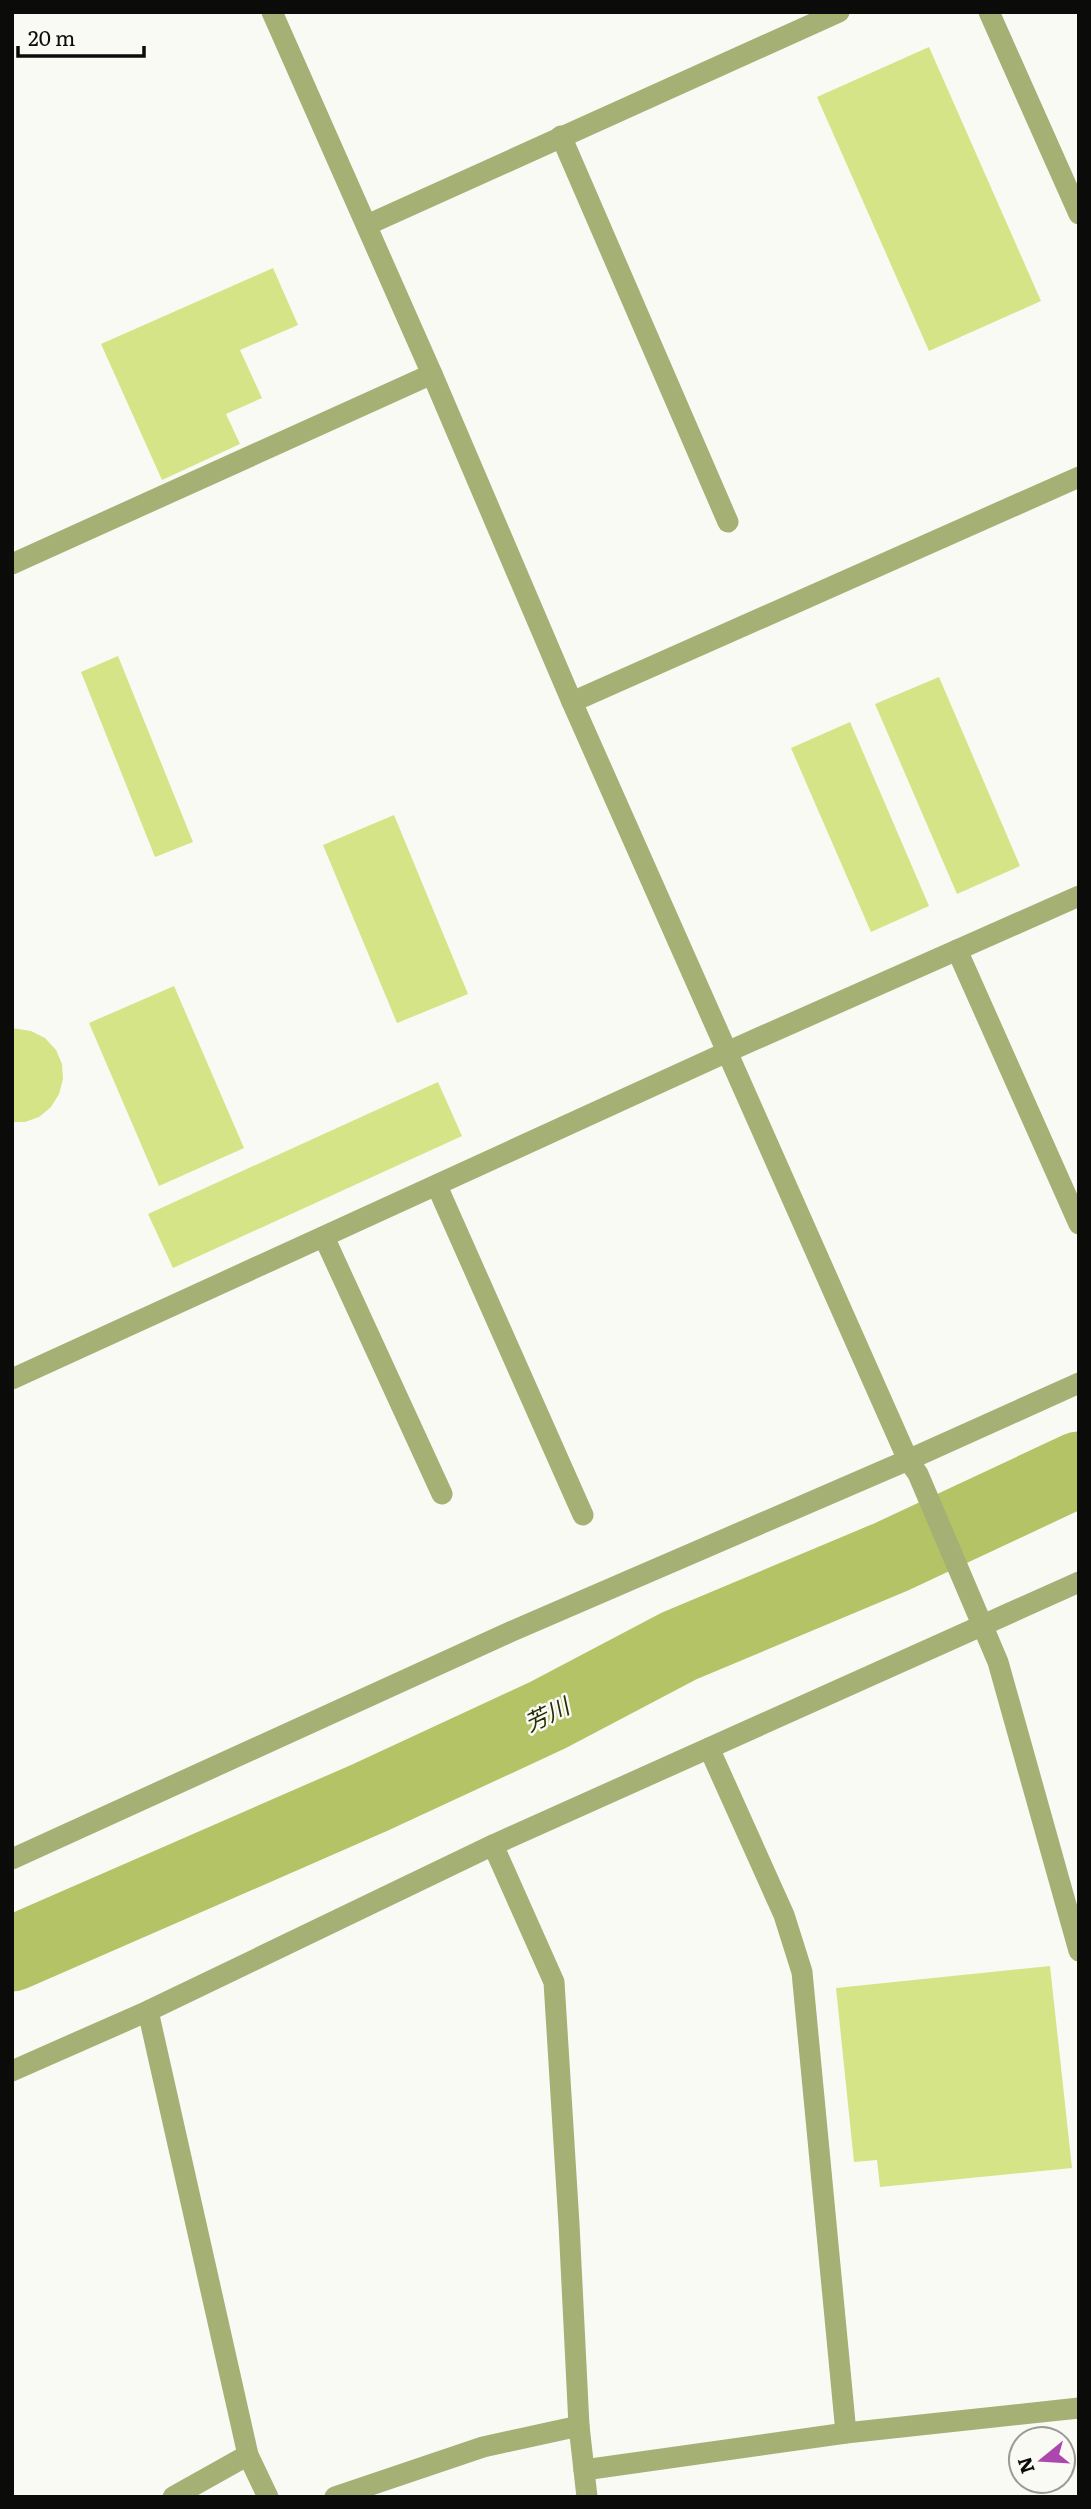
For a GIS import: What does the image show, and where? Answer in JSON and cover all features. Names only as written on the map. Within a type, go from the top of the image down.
[{"type":"street","points":[[272,12],[432,373],[572,702],[974,1601],[1002,1675],[1079,1951]]},
{"type":"street","points":[[367,225],[839,12]]},
{"type":"street","points":[[989,12],[1079,214]]},
{"type":"street","points":[[561,136],[728,522]]},
{"type":"street","points":[[12,565],[432,373]]},
{"type":"street","points":[[572,702],[1079,477]]},
{"type":"street","points":[[12,1379],[727,1052],[1079,896]]},
{"type":"street","points":[[957,950],[1079,1224]]},
{"type":"street","points":[[437,1185],[583,1515]]},
{"type":"street","points":[[324,1237],[442,1494]]},
{"type":"street","points":[[12,1859],[510,1632],[913,1467],[1079,1383]]},
{"type":"street","points":[[12,2071],[148,2011],[493,1845],[1079,1582]]},
{"type":"street","points":[[709,1748],[784,1915],[802,1972],[846,2433]]},
{"type":"street","points":[[493,1845],[554,1982],[579,2426],[587,2497]]},
{"type":"street","points":[[148,2011],[248,2455],[268,2497]]},
{"type":"street","points":[[584,2470],[846,2433],[1079,2408]]},
{"type":"street","points":[[335,2497],[483,2447],[579,2426]]},
{"type":"street","points":[[173,2497],[248,2455]]},
{"type":"building","points":[[929,47],[1041,301],[929,351],[817,97]]},
{"type":"building","points":[[273,268],[298,325],[240,350],[262,398],[226,414],[240,444],[162,480],[101,344]]},
{"type":"building","points":[[118,656],[193,842],[155,857],[81,672]]},
{"type":"building","points":[[939,677],[1020,866],[957,894],[875,704]]},
{"type":"building","points":[[850,722],[929,906],[871,932],[791,748]]},
{"type":"building","points":[[394,815],[468,994],[397,1023],[323,845]]},
{"type":"building","points":[[174,986],[244,1148],[159,1186],[89,1023]]},
{"type":"building","points":[[12,1028],[31,1031],[45,1038],[56,1050],[62,1064],[63,1079],[59,1094],[51,1107],[39,1117],[25,1122],[12,1122]]},
{"type":"building","points":[[438,1082],[462,1136],[173,1268],[148,1214]]},
{"type":"building","points":[[1050,1966],[1072,2168],[880,2187],[877,2160],[854,2162],[836,1988]]},
{"type":"waterway","name":"芳川","points":[[12,1954],[369,1798],[548,1715],[679,1646],[891,1557],[1079,1469]]}]
